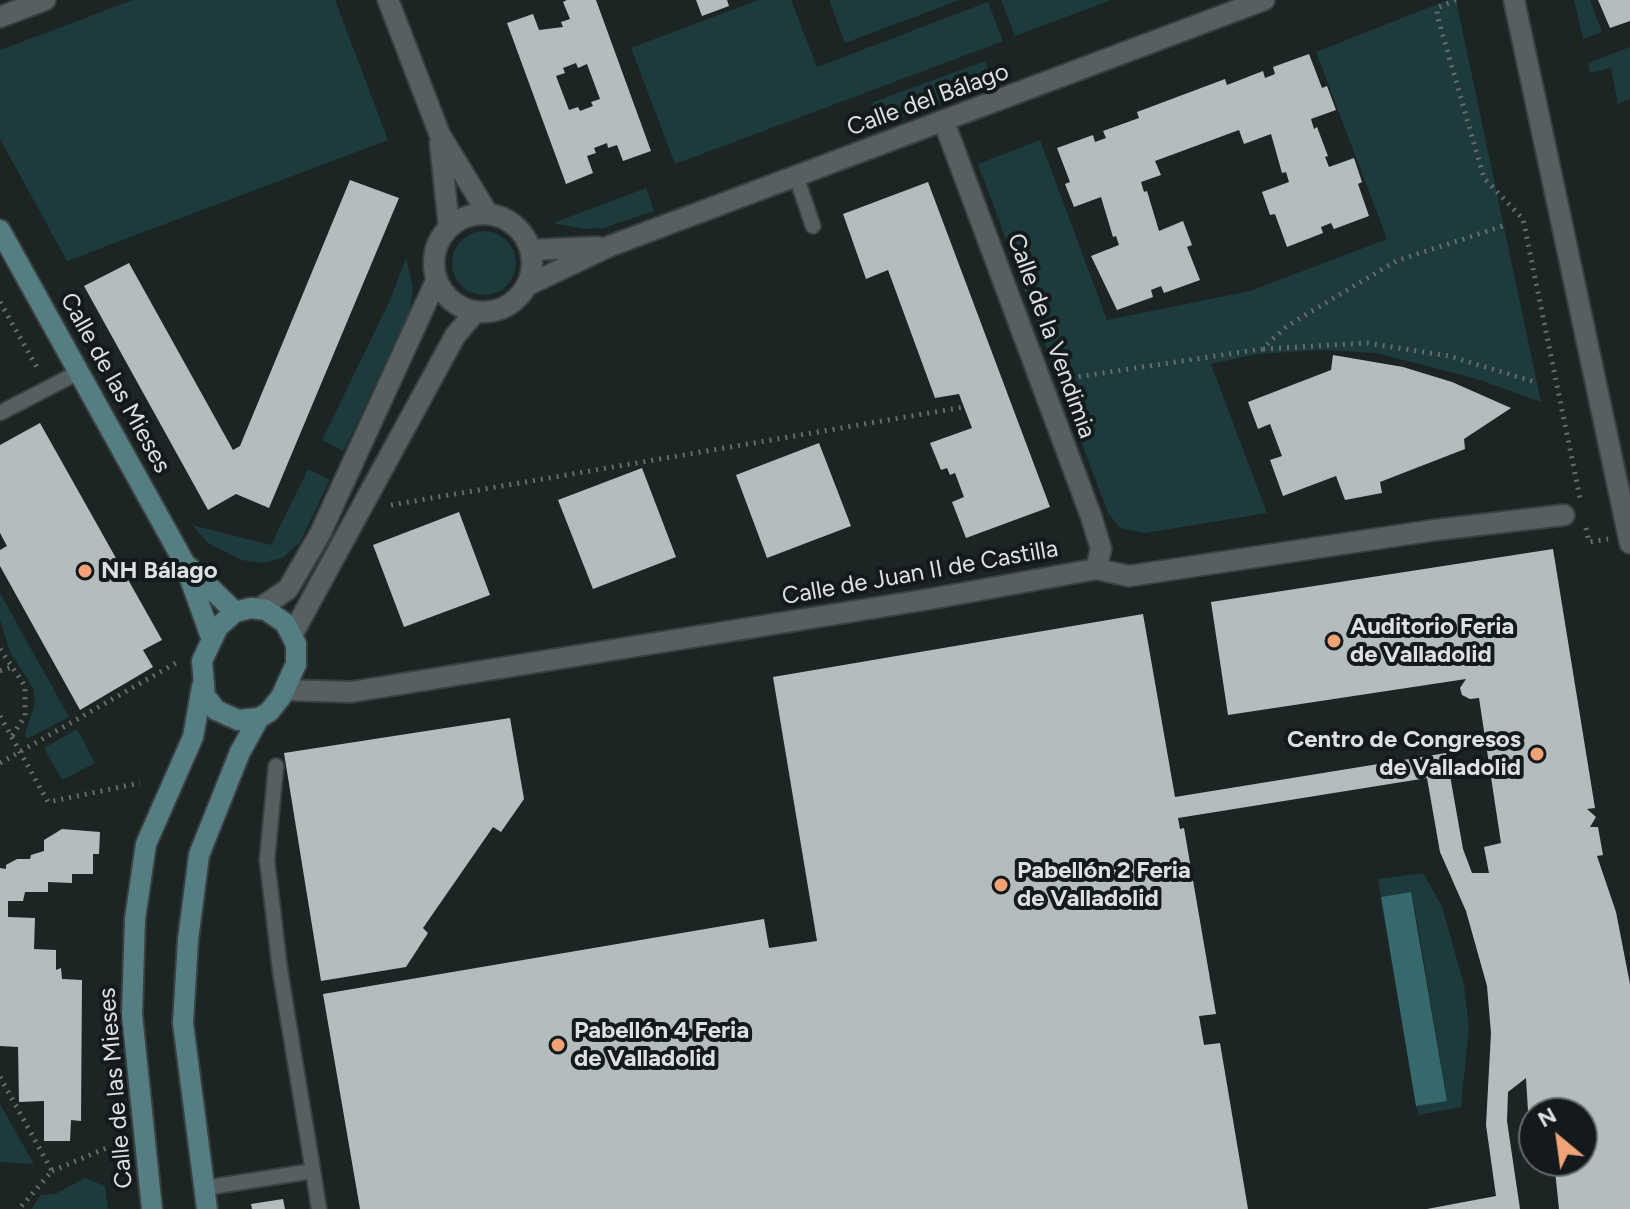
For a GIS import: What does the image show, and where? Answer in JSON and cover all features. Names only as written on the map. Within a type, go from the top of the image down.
[{"type":"main road","name":"Calle de las Mieses","points":[[0,230],[184,562],[211,637]]},
{"type":"main road","name":"Calle de las Mieses","points":[[184,562],[235,612]]},
{"type":"main road","points":[[205,1199],[183,1023],[188,940],[199,855],[240,752],[259,718],[275,706],[296,664],[292,635],[275,615],[259,609],[235,612],[211,637],[202,661],[202,687],[210,704],[224,716],[238,720],[259,718]]},
{"type":"main road","name":"Calle de las Mieses","points":[[152,1209],[132,1014],[135,919],[146,844],[193,737],[202,687]]},
{"type":"street","points":[[0,17],[45,0]]},
{"type":"street","points":[[388,0],[440,135],[488,214]]},
{"type":"street","name":"Calle del Bálago","points":[[526,286],[610,246],[1264,0]]},
{"type":"street","points":[[1514,0],[1629,539]]},
{"type":"street","name":"Calle de la Vendimia","points":[[944,122],[1101,549],[1096,569]]},
{"type":"street","points":[[259,609],[288,589],[320,534],[437,279],[435,254],[449,227],[440,135]]},
{"type":"street","points":[[437,279],[452,300],[476,311],[505,306],[526,286],[531,272],[530,250],[513,224],[488,214],[469,216],[449,227]]},
{"type":"street","name":"Calle del Bálago","points":[[530,250],[610,246]]},
{"type":"street","points":[[292,635],[455,336],[476,311]]},
{"type":"street","name":"Calle de Juan II de Castilla","points":[[285,690],[351,692],[936,598],[1096,569],[1129,576],[1435,530],[1573,514]]},
{"type":"lane","points":[[796,176],[813,226]]},
{"type":"lane","points":[[0,413],[79,372]]},
{"type":"lane","points":[[276,766],[267,860],[280,970],[319,1209]]},
{"type":"lane","points":[[205,1199],[313,1171]]},
{"type":"path","points":[[1456,0],[1437,8],[1437,15],[1484,178],[1523,219],[1573,514]]},
{"type":"path","points":[[1262,349],[1287,326],[1396,261],[1503,226]]},
{"type":"path","points":[[0,302],[49,388]]},
{"type":"path","points":[[1041,382],[1262,349],[1367,343],[1449,356],[1535,382]]},
{"type":"path","points":[[383,507],[964,407]]},
{"type":"path","points":[[1586,527],[1589,542],[1629,539]]},
{"type":"path","points":[[0,649],[25,686],[25,716],[11,736]]},
{"type":"path","points":[[0,763],[176,663]]},
{"type":"path","points":[[0,671],[12,667]]},
{"type":"path","points":[[0,716],[48,802],[140,783]]},
{"type":"path","points":[[0,1077],[52,1171]]},
{"type":"path","points":[[19,1209],[52,1171],[109,1147]]},
{"type":"shaded area","points":[[133,0],[335,0],[388,140],[67,261],[0,139],[0,50]]},
{"type":"shaded area","points":[[758,0],[791,0],[817,67],[988,2],[1003,41],[675,164],[631,48]]},
{"type":"shaded area","points":[[829,0],[960,0],[845,43]]},
{"type":"shaded area","points":[[1001,0],[1109,0],[1109,1],[1015,36]]},
{"type":"shaded area","points":[[1448,0],[1456,0],[1541,402],[1477,379],[1376,353],[1324,350],[1257,354],[1211,364],[1267,513],[1145,533],[1120,528],[1108,513],[978,164],[1040,140],[1107,320],[1250,291],[1387,239],[1316,52]]},
{"type":"shaded area","points":[[1574,0],[1590,0],[1602,32],[1583,39]]},
{"type":"shaded area","points":[[1630,47],[1630,99],[1618,104],[1611,68],[1590,73],[1588,63]]},
{"type":"shaded area","points":[[985,61],[993,84],[879,126],[871,103]]},
{"type":"shaded area","points":[[646,188],[654,211],[604,228],[583,229],[553,223]]},
{"type":"shaded area","points":[[484,231],[502,237],[510,245],[516,263],[510,281],[502,289],[484,295],[466,289],[458,281],[452,263],[458,245],[466,237]]},
{"type":"shaded area","points":[[406,258],[413,287],[410,310],[344,451],[322,440],[391,298]]},
{"type":"shaded area","points":[[308,469],[330,480],[300,542],[283,558],[263,563],[241,560],[209,544],[192,525],[271,545]]},
{"type":"shaded area","points":[[0,593],[69,717],[27,739],[25,734],[35,704],[33,688],[10,652],[0,620]]},
{"type":"shaded area","points":[[77,729],[95,763],[62,780],[44,748]]},
{"type":"shaded area","points":[[1423,873],[1442,906],[1464,985],[1469,1027],[1461,1107],[1419,1115],[1416,1106],[1447,1100],[1417,921],[1411,893],[1381,897],[1378,879]]},
{"type":"shaded area","points":[[1411,892],[1447,1101],[1416,1106],[1381,897]]},
{"type":"shaded area","points":[[0,1104],[34,1164],[0,1162]]},
{"type":"shaded area","points":[[85,1178],[105,1186],[108,1209],[31,1209],[41,1195],[55,1194]]},
{"type":"building","points":[[596,0],[651,151],[623,161],[617,145],[608,148],[607,143],[594,148],[596,153],[587,156],[593,173],[566,184],[507,23],[533,14],[539,30],[563,27],[561,22],[570,19],[563,2]],"holes":[[[576,63],[578,68],[587,64],[600,99],[591,102],[593,106],[580,111],[578,107],[569,110],[556,76],[565,73],[563,68]]]},
{"type":"building","points":[[696,0],[727,0],[729,6],[702,16]]},
{"type":"building","points":[[1598,0],[1630,0],[1630,21],[1610,28]]},
{"type":"building","points":[[1309,54],[1322,88],[1327,86],[1336,110],[1311,119],[1314,129],[1317,127],[1329,167],[1354,158],[1362,182],[1358,184],[1369,216],[1334,229],[1331,223],[1321,227],[1323,233],[1287,247],[1275,214],[1270,215],[1262,192],[1289,182],[1286,172],[1282,173],[1271,134],[1244,144],[1239,130],[1155,161],[1161,175],[1141,182],[1144,192],[1147,191],[1159,231],[1183,221],[1192,245],[1187,247],[1200,280],[1164,293],[1161,286],[1151,290],[1153,297],[1117,310],[1091,256],[1119,245],[1116,236],[1113,237],[1101,197],[1074,207],[1065,184],[1070,182],[1057,148],[1093,135],[1095,142],[1106,138],[1103,131],[1139,118],[1137,112],[1225,79],[1227,85],[1263,71],[1265,78],[1275,74],[1273,67]]},
{"type":"building","points":[[350,180],[399,198],[269,508],[236,494],[208,510],[84,286],[129,263],[233,450],[240,446]]},
{"type":"building","points":[[928,182],[1050,507],[966,538],[952,502],[964,497],[955,473],[950,475],[947,468],[941,470],[930,443],[972,428],[959,394],[935,398],[888,270],[866,279],[843,214]]},
{"type":"building","points":[[1333,355],[1403,367],[1452,382],[1511,408],[1464,439],[1465,449],[1380,482],[1382,493],[1345,500],[1336,476],[1283,496],[1270,460],[1282,456],[1270,424],[1258,429],[1248,402],[1331,370]]},
{"type":"building","points":[[40,423],[162,640],[143,650],[153,667],[80,710],[0,566],[0,550],[7,546],[0,533],[0,445]]},
{"type":"building","points":[[819,443],[851,526],[767,558],[736,475]]},
{"type":"building","points":[[642,468],[676,557],[593,589],[558,500]]},
{"type":"building","points":[[459,512],[490,595],[404,627],[373,545]]},
{"type":"building","points":[[1553,549],[1595,808],[1587,809],[1596,817],[1590,827],[1598,827],[1603,855],[1597,856],[1616,912],[1630,984],[1630,1209],[1559,1209],[1556,1177],[1598,1177],[1598,1097],[1527,1097],[1526,1078],[1508,1092],[1507,1121],[1520,1209],[1427,1209],[1496,1196],[1486,1125],[1491,1033],[1487,986],[1466,911],[1440,852],[1427,778],[1178,818],[1180,829],[1184,828],[1216,1014],[1199,1016],[1204,1045],[1220,1043],[1248,1209],[360,1209],[323,994],[764,919],[769,948],[817,941],[773,677],[1143,614],[1175,797],[1446,753],[1463,849],[1472,873],[1489,873],[1484,847],[1501,843],[1479,698],[1470,699],[1462,695],[1460,688],[1466,679],[1228,715],[1211,602]]},
{"type":"building","points":[[510,718],[524,799],[501,832],[493,827],[423,928],[428,933],[406,967],[321,981],[284,753]]},
{"type":"building","points":[[62,829],[100,832],[99,854],[93,854],[93,874],[72,874],[72,883],[48,882],[48,892],[25,892],[23,901],[8,901],[8,917],[35,918],[34,949],[56,950],[56,970],[61,968],[62,979],[82,980],[81,1121],[71,1120],[70,1141],[44,1141],[44,1101],[19,1102],[18,1047],[0,1046],[0,868],[6,869],[6,865],[17,859],[30,859],[31,855],[44,851],[44,840]]},
{"type":"building","points":[[283,1199],[285,1209],[252,1209],[251,1204]]},
{"type":"place","name":"NH Bálago","points":[[85,571]]},
{"type":"place","name":"Auditorio Feria de Valladolid","points":[[1334,641]]},
{"type":"place","name":"Centro de Congresos de Valladolid","points":[[1537,754]]},
{"type":"place","name":"Pabellón 2 Feria de Valladolid","points":[[1001,885]]},
{"type":"place","name":"Pabellón 4 Feria de Valladolid","points":[[558,1045]]}]
